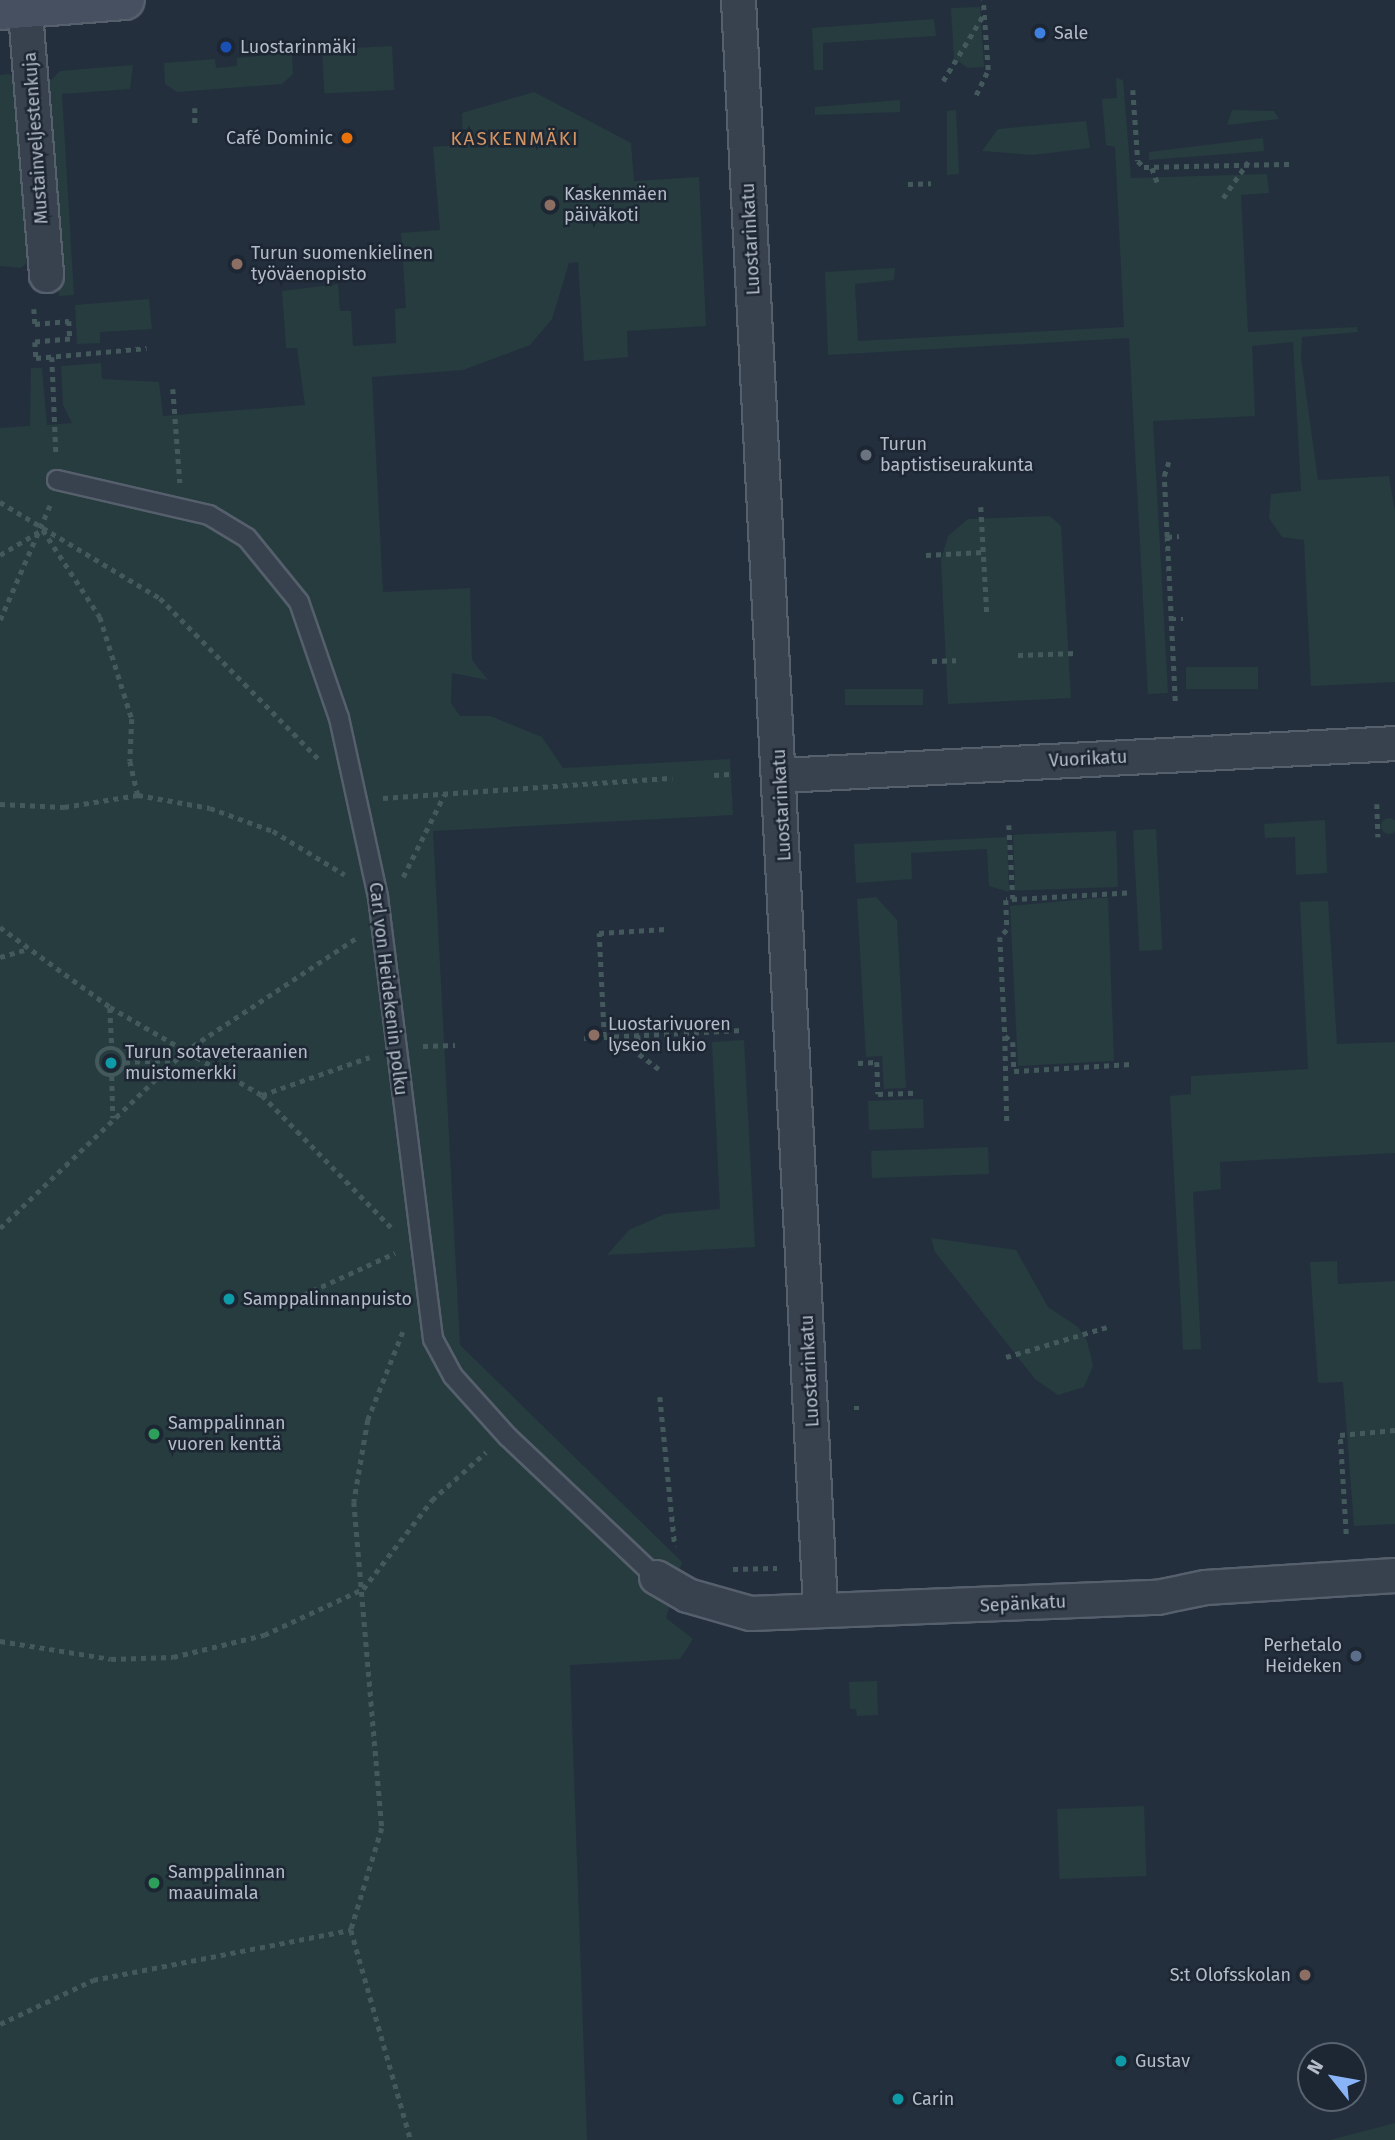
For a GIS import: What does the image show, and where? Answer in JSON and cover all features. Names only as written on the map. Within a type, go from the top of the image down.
[{"type":"main road","points":[[17,6],[125,0]]},
{"type":"street","name":"Luostarinkatu","points":[[738,0],[780,775],[820,1610]]},
{"type":"street","name":"Mustainveljestenkuja","points":[[17,6],[46,275]]},
{"type":"street","name":"Vuorikatu","points":[[780,775],[1395,743]]},
{"type":"street","name":"Sepänkatu","points":[[666,1567],[687,1595],[750,1613],[1157,1597],[1205,1587],[1395,1575]]},
{"type":"lane","name":"Carl von Heidekenin polku","points":[[57,480],[182,507],[247,538],[299,602],[358,791],[377,897],[398,1048],[425,1304],[433,1339],[453,1376],[508,1437],[666,1567]]},
{"type":"path","points":[[976,95],[988,70],[984,0]]},
{"type":"path","points":[[943,81],[984,13]]},
{"type":"path","points":[[1133,90],[1138,161],[1152,168],[1248,162],[1291,164]]},
{"type":"path","points":[[195,108],[195,126]]},
{"type":"path","points":[[1223,198],[1248,162]]},
{"type":"path","points":[[1152,168],[1159,186]]},
{"type":"path","points":[[908,184],[931,183]]},
{"type":"path","points":[[41,308],[33,309],[35,324],[69,321],[70,339],[35,342],[36,358],[147,348]]},
{"type":"path","points":[[0,620],[43,529],[57,480],[52,357]]},
{"type":"path","points":[[173,389],[182,507]]},
{"type":"path","points":[[1170,458],[1164,477],[1175,701]]},
{"type":"path","points":[[0,502],[43,529],[101,557],[160,598],[341,781],[375,799],[672,778]]},
{"type":"path","points":[[981,506],[987,616]]},
{"type":"path","points":[[0,555],[43,529]]},
{"type":"path","points":[[43,529],[100,617],[132,719],[131,761],[138,795]]},
{"type":"path","points":[[1167,537],[1179,537]]},
{"type":"path","points":[[926,555],[984,552]]},
{"type":"path","points":[[1171,620],[1183,618]]},
{"type":"path","points":[[1018,655],[1077,653]]},
{"type":"path","points":[[932,661],[956,660]]},
{"type":"path","points":[[714,775],[730,774]]},
{"type":"path","points":[[0,804],[64,807],[138,795],[255,823],[377,897]]},
{"type":"path","points":[[0,1228],[184,1052],[380,921],[444,795]]},
{"type":"path","points":[[1377,804],[1378,836]]},
{"type":"path","points":[[1009,825],[1013,899]]},
{"type":"path","points":[[1007,1123],[1000,937],[1007,930],[1006,900],[1127,893]]},
{"type":"path","points":[[0,928],[24,949],[110,1007],[262,1095],[402,1239],[418,1243]]},
{"type":"path","points":[[604,1037],[599,933],[666,929]]},
{"type":"path","points":[[0,957],[24,949]]},
{"type":"path","points":[[110,1007],[111,1048],[125,1062]]},
{"type":"path","points":[[584,1038],[743,1030]]},
{"type":"path","points":[[639,1035],[639,1054],[659,1069]]},
{"type":"path","points":[[1005,1037],[1013,1042],[1014,1071],[1131,1064]]},
{"type":"path","points":[[421,1046],[455,1045]]},
{"type":"path","points":[[111,1048],[96,1063],[112,1076]]},
{"type":"path","points":[[262,1095],[398,1048]]},
{"type":"path","points":[[113,1119],[112,1076],[125,1062],[175,1060]]},
{"type":"path","points":[[858,1063],[877,1062],[878,1094],[916,1093]]},
{"type":"path","points":[[303,1295],[418,1243]]},
{"type":"path","points":[[411,2140],[351,1930],[382,1828],[363,1589],[354,1549],[359,1459],[385,1369],[425,1304]]},
{"type":"path","points":[[1006,1357],[1107,1327]]},
{"type":"path","points":[[660,1397],[666,1567]]},
{"type":"path","points":[[854,1408],[863,1408]]},
{"type":"path","points":[[1346,1534],[1340,1435],[1395,1430]]},
{"type":"path","points":[[0,1641],[72,1656],[173,1657],[264,1636],[363,1589],[432,1500],[508,1437]]},
{"type":"path","points":[[1332,1453],[1341,1452]]},
{"type":"path","points":[[727,1569],[777,1568]]},
{"type":"path","points":[[0,2024],[93,1980],[351,1930]]},
{"type":"green space","points":[[980,7],[984,67],[968,68],[954,58],[951,8]]},
{"type":"green space","points":[[934,19],[936,36],[823,43],[823,70],[814,70],[812,28]]},
{"type":"green space","points":[[392,46],[394,90],[324,94],[322,50]]},
{"type":"green space","points":[[292,53],[293,74],[282,84],[177,92],[165,84],[164,63],[215,59],[216,68],[237,66],[237,58]]},
{"type":"green space","points":[[133,65],[130,89],[62,94],[74,295],[59,296],[48,83],[60,71]]},
{"type":"green space","points":[[10,74],[17,79],[36,255],[21,268],[0,266],[0,75]]},
{"type":"green space","points":[[1116,78],[1123,80],[1131,178],[1267,174],[1269,193],[1241,195],[1248,332],[1357,327],[1358,332],[1302,337],[1301,357],[1318,480],[1389,476],[1395,512],[1395,682],[1311,686],[1304,540],[1282,537],[1269,518],[1271,494],[1301,491],[1293,342],[1252,346],[1255,416],[1153,421],[1168,693],[1148,694],[1129,338],[828,355],[825,272],[895,268],[894,280],[855,284],[858,341],[1124,327],[1115,147],[1106,145],[1102,99],[1117,98]]},
{"type":"green space","name":"Samppalinnanpuisto","points":[[534,92],[631,143],[634,181],[699,177],[706,326],[627,331],[628,357],[584,361],[578,262],[569,263],[552,319],[530,345],[463,370],[372,377],[383,592],[470,588],[472,660],[488,680],[452,673],[451,703],[460,716],[490,716],[542,737],[563,768],[730,759],[733,815],[433,831],[460,1345],[682,1562],[666,1618],[693,1639],[680,1659],[570,1665],[587,2140],[0,2140],[0,428],[30,426],[31,368],[42,368],[47,425],[72,423],[63,405],[61,366],[101,363],[102,379],[159,382],[163,416],[305,405],[297,348],[286,348],[282,291],[338,284],[340,311],[351,311],[353,346],[396,343],[395,309],[406,308],[401,233],[440,230],[433,147],[463,145],[462,113]]},
{"type":"green space","points":[[900,100],[900,112],[815,115],[815,107]]},
{"type":"green space","points":[[956,110],[959,174],[947,175],[947,111]]},
{"type":"green space","points":[[1232,110],[1274,111],[1279,119],[1227,125]]},
{"type":"green space","points":[[1086,121],[1090,148],[1033,155],[982,151],[998,129]]},
{"type":"green space","points":[[1263,138],[1264,151],[1149,160],[1149,152]]},
{"type":"green space","points":[[149,299],[152,329],[100,332],[100,343],[77,344],[75,305]]},
{"type":"green space","points":[[1050,516],[1061,526],[1071,698],[948,704],[941,560],[948,536],[968,519]]},
{"type":"green space","points":[[1186,667],[1258,667],[1258,689],[1186,689]]},
{"type":"green space","points":[[845,689],[923,689],[923,705],[845,705]]},
{"type":"green space","points":[[1386,818],[1392,818],[1397,826],[1395,832],[1386,834],[1381,829],[1381,823]]},
{"type":"green space","points":[[1325,820],[1327,873],[1296,875],[1295,837],[1265,838],[1264,824]]},
{"type":"green space","points":[[1156,829],[1162,950],[1139,951],[1133,830]]},
{"type":"green space","points":[[1116,831],[1118,887],[1015,891],[1013,835]]},
{"type":"green space","points":[[1007,837],[1009,892],[989,886],[987,849],[911,853],[912,879],[856,883],[854,844]]},
{"type":"green space","points":[[876,897],[897,920],[906,1088],[884,1089],[882,1056],[866,1057],[857,899]]},
{"type":"green space","points":[[1108,898],[1114,1061],[1018,1066],[1010,906]]},
{"type":"green space","points":[[1328,901],[1337,1044],[1395,1042],[1395,1153],[1220,1162],[1221,1189],[1193,1192],[1201,1349],[1183,1350],[1170,1096],[1191,1094],[1191,1076],[1308,1069],[1300,902]]},
{"type":"green space","points":[[744,1040],[755,1247],[607,1255],[629,1230],[665,1214],[720,1209],[712,1042]]},
{"type":"green space","points":[[923,1099],[924,1128],[869,1130],[868,1101]]},
{"type":"green space","points":[[988,1147],[989,1174],[872,1178],[871,1151]]},
{"type":"green space","points":[[931,1238],[1016,1250],[1048,1307],[1078,1327],[1087,1341],[1093,1366],[1084,1387],[1058,1395],[1035,1379],[935,1252]]},
{"type":"green space","points":[[1337,1261],[1338,1284],[1395,1281],[1395,1524],[1354,1526],[1343,1382],[1318,1383],[1310,1262]]},
{"type":"green space","points":[[877,1681],[878,1715],[857,1716],[856,1709],[850,1709],[849,1682]]},
{"type":"green space","points":[[1144,1806],[1146,1876],[1059,1879],[1057,1809]]},
{"type":"green space","points":[[1395,2123],[1395,2140],[1330,2140]]},
{"type":"place","name":"Sale","points":[[1040,33]]},
{"type":"place","name":"Luostarinmäki","points":[[226,47]]},
{"type":"place","name":"Café Dominic","points":[[347,138]]},
{"type":"place","name":"Kaskenmäen päiväkoti","points":[[550,205]]},
{"type":"place","name":"Turun suomenkielinen työväenopisto","points":[[237,264]]},
{"type":"place","name":"Turun baptistiseurakunta","points":[[866,455]]},
{"type":"place","name":"Luostarivuoren lyseon lukio","points":[[594,1035]]},
{"type":"place","name":"Turun sotaveteraanien muistomerkki","points":[[111,1063]]},
{"type":"place","name":"Samppalinnanpuisto","points":[[229,1299]]},
{"type":"place","name":"Samppalinnan vuoren kenttä","points":[[154,1434]]},
{"type":"place","name":"Perhetalo Heideken","points":[[1356,1656]]},
{"type":"place","name":"Samppalinnan maauimala","points":[[154,1883]]},
{"type":"place","name":"S:t Olofsskolan","points":[[1305,1975]]},
{"type":"place","name":"Gustav","points":[[1121,2061]]},
{"type":"place","name":"Carin","points":[[898,2099]]},
{"type":"district","name":"KASKENMÄKI","points":[[515,139]]}]
